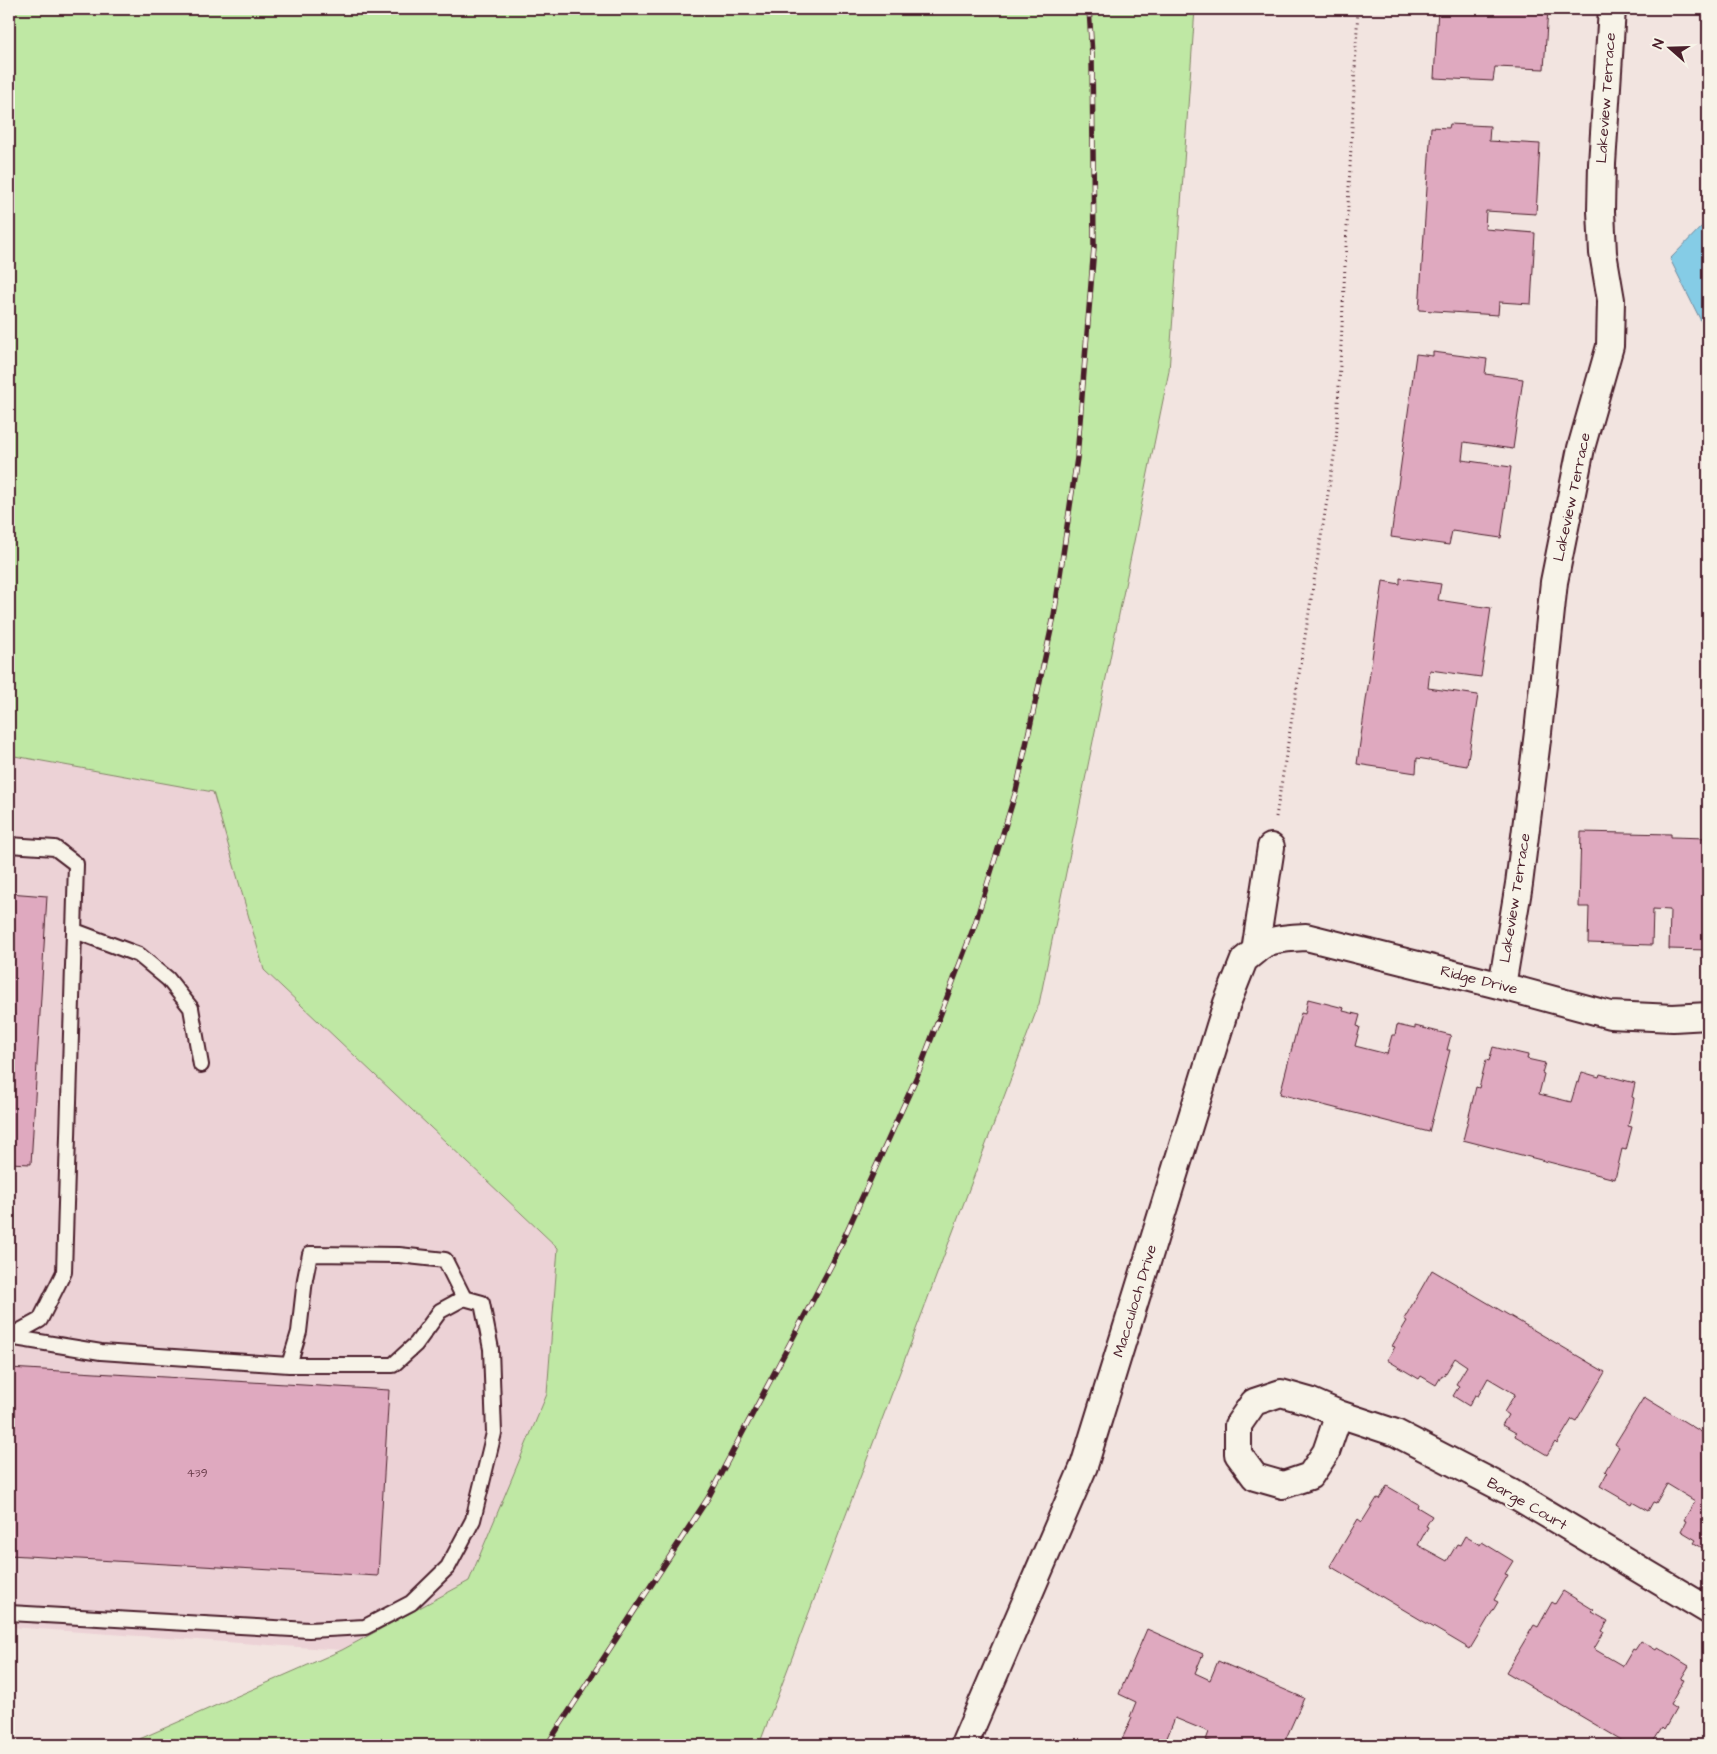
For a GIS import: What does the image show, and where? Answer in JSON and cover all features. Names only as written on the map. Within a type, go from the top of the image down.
[{"type":"street","name":"Lakeview Terrace","points":[[1502,986],[1519,884],[1554,582],[1582,448],[1610,346],[1611,300],[1603,252],[1601,211],[1602,164],[1612,9]]},
{"type":"street","name":"Macculoch Drive","points":[[964,1745],[1084,1466],[1226,1003],[1244,960],[1255,950],[1271,848]]},
{"type":"street","name":"Ridge Drive","points":[[1255,950],[1261,944],[1283,938],[1306,937],[1610,1015],[1673,1018],[1708,1016]]},
{"type":"street","name":"Barge Court","points":[[1339,1414],[1396,1433],[1510,1492],[1708,1610]]},
{"type":"lane","points":[[9,845],[55,848],[76,864],[64,1272],[40,1320],[9,1337]]},
{"type":"lane","points":[[75,931],[139,955],[168,978],[191,1008],[201,1065]]},
{"type":"lane","points":[[289,1365],[299,1332],[310,1254],[399,1255],[445,1260],[464,1298]]},
{"type":"lane","points":[[9,1337],[101,1352],[289,1365],[393,1365],[416,1344],[440,1311],[464,1298],[482,1303],[491,1350],[494,1433],[473,1520],[448,1567],[411,1603],[365,1627],[309,1630],[9,1613]]},
{"type":"path","points":[[1271,848],[1336,444],[1358,9]]},
{"type":"shaded area","points":[[9,755],[214,792],[264,970],[558,1248],[547,1393],[469,1581],[342,1650],[9,1627]]},
{"type":"green space","points":[[9,9],[1195,9],[1169,371],[1039,1004],[759,1745],[126,1745],[342,1650],[469,1581],[547,1394],[558,1248],[264,970],[213,792],[9,755]]},
{"type":"water","points":[[1708,220],[1708,335],[1670,259]]},
{"type":"building","points":[[1438,9],[1548,9],[1544,69],[1495,67],[1493,81],[1434,78]]},
{"type":"building","points":[[1450,124],[1490,126],[1489,141],[1540,144],[1536,214],[1486,211],[1485,229],[1535,233],[1531,304],[1499,302],[1498,315],[1419,310],[1431,127],[1449,128]]},
{"type":"building","points":[[1433,352],[1487,359],[1485,374],[1523,379],[1513,449],[1464,442],[1462,460],[1511,467],[1501,538],[1452,531],[1449,545],[1391,537],[1416,354],[1433,356]]},
{"type":"building","points":[[1400,578],[1441,584],[1438,600],[1491,608],[1481,677],[1430,670],[1428,688],[1478,695],[1467,766],[1417,758],[1416,773],[1357,764],[1383,581],[1400,584]]},
{"type":"building","points":[[1581,832],[1671,834],[1671,837],[1708,838],[1707,950],[1669,949],[1670,910],[1653,909],[1652,945],[1588,943],[1589,907],[1579,907]]},
{"type":"building","points":[[9,893],[47,896],[31,1164],[9,1163]]},
{"type":"building","points":[[1308,999],[1344,1008],[1343,1011],[1360,1015],[1357,1026],[1360,1027],[1355,1046],[1387,1054],[1397,1025],[1415,1029],[1415,1026],[1451,1035],[1447,1050],[1450,1050],[1429,1132],[1280,1094],[1301,1013],[1305,1014]]},
{"type":"building","points":[[1493,1047],[1528,1055],[1527,1059],[1545,1063],[1539,1094],[1571,1102],[1582,1072],[1599,1077],[1600,1074],[1635,1083],[1628,1126],[1632,1127],[1626,1150],[1622,1149],[1615,1179],[1463,1140],[1476,1087],[1479,1088],[1486,1060],[1489,1061]]},
{"type":"building","points":[[1432,1270],[1605,1372],[1576,1421],[1572,1419],[1557,1444],[1555,1442],[1547,1455],[1515,1436],[1516,1433],[1502,1425],[1508,1415],[1504,1412],[1515,1394],[1488,1378],[1478,1396],[1475,1395],[1469,1406],[1453,1396],[1459,1386],[1456,1384],[1467,1366],[1455,1358],[1436,1385],[1421,1376],[1419,1379],[1387,1360],[1395,1347],[1392,1346],[1407,1321],[1404,1319]]},
{"type":"building","points":[[9,1368],[389,1390],[378,1576],[9,1555]]},
{"type":"building","points":[[1644,1397],[1708,1436],[1708,1551],[1694,1543],[1696,1540],[1681,1531],[1686,1521],[1684,1520],[1695,1501],[1667,1484],[1656,1503],[1653,1502],[1648,1511],[1632,1502],[1631,1504],[1600,1486],[1607,1473],[1605,1471],[1619,1447],[1615,1444]]},
{"type":"building","points":[[1387,1486],[1418,1504],[1417,1507],[1432,1516],[1418,1545],[1447,1561],[1457,1544],[1460,1545],[1465,1536],[1480,1545],[1482,1542],[1513,1561],[1505,1574],[1508,1575],[1494,1600],[1498,1602],[1470,1649],[1330,1566],[1358,1519],[1362,1522]]},
{"type":"building","points":[[1563,1591],[1608,1621],[1594,1649],[1623,1666],[1633,1649],[1635,1650],[1641,1641],[1656,1650],[1658,1647],[1689,1666],[1681,1679],[1684,1680],[1670,1705],[1676,1709],[1664,1730],[1662,1728],[1651,1745],[1630,1745],[1506,1672],[1534,1625],[1538,1627],[1552,1602],[1555,1604]]},
{"type":"building","points":[[1147,1629],[1203,1654],[1195,1673],[1210,1680],[1218,1661],[1304,1698],[1283,1745],[1211,1745],[1212,1742],[1206,1740],[1209,1732],[1175,1718],[1164,1745],[1136,1745],[1122,1739],[1132,1718],[1130,1717],[1136,1702],[1119,1694]]},
{"type":"railway","points":[[547,1745],[708,1498],[833,1262],[917,1076],[975,924],[1016,791],[1054,616],[1077,458],[1094,247],[1092,55],[1089,9]]}]
